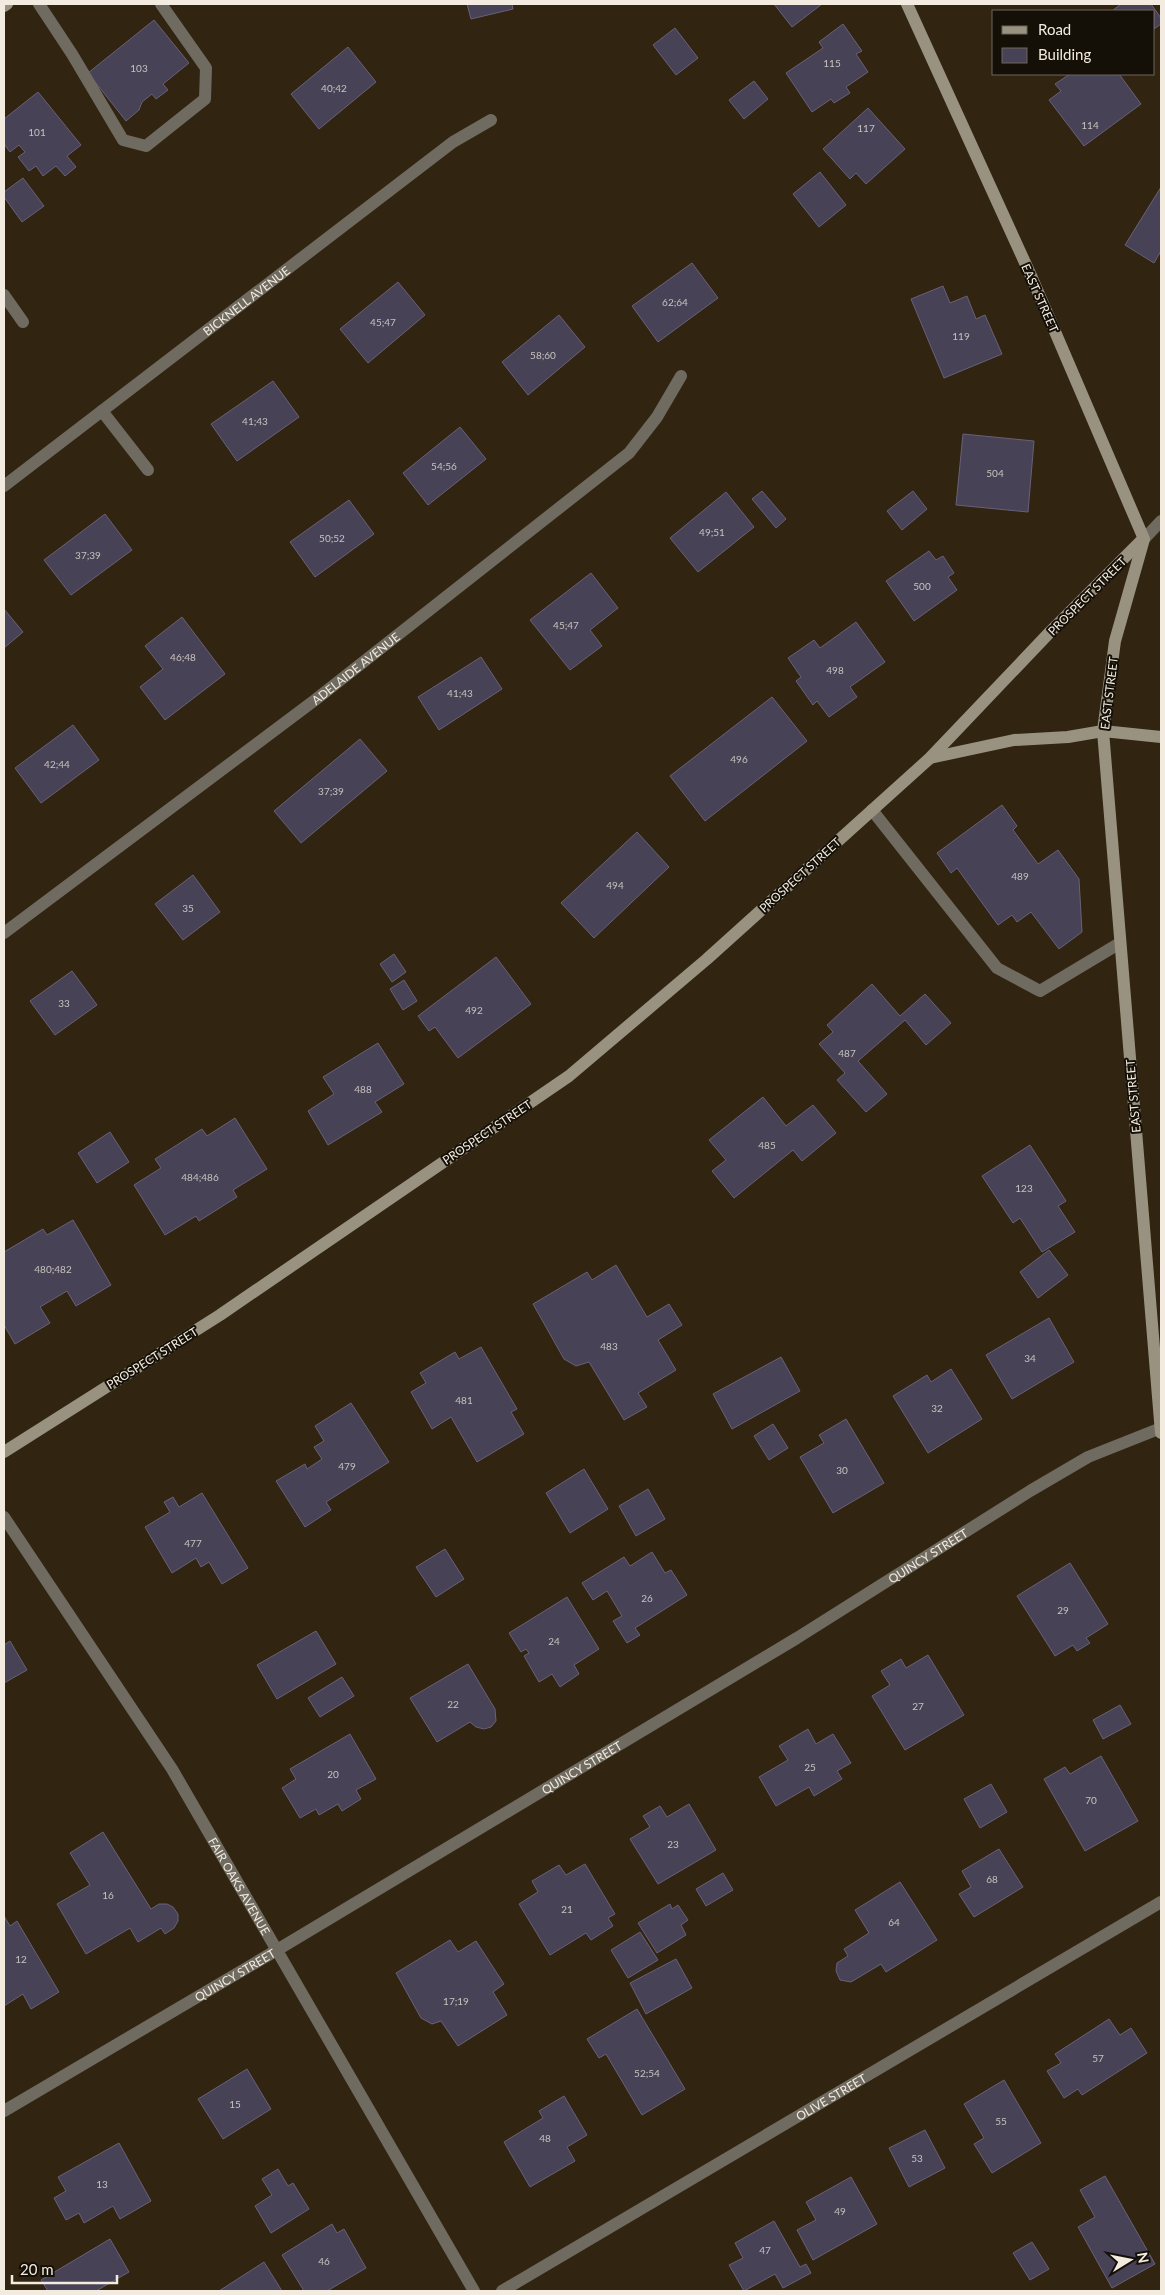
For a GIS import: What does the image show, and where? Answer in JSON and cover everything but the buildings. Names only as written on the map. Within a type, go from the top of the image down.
[{"type":"street","points":[[38,4],[72,54],[123,140],[146,146],[205,99],[206,68],[161,4]]},
{"type":"street","name":"EAST STREET","points":[[907,4],[1032,278],[1144,539],[1115,641],[1103,731],[1161,1433]]},
{"type":"street","name":"BICKNELL AVENUE","points":[[4,486],[453,142],[491,120]]},
{"type":"street","points":[[4,295],[23,322]]},
{"type":"street","name":"ADELAIDE AVENUE","points":[[4,933],[315,700],[629,453],[657,417],[681,376]]},
{"type":"street","points":[[102,411],[148,470]]},
{"type":"street","name":"PROSPECT STREET","points":[[4,1452],[220,1315],[569,1076],[707,959],[930,758],[1050,632],[1161,521]]},
{"type":"street","name":"PROSPECT STREET","points":[[930,758],[1014,740],[1068,737],[1103,731],[1161,737]]},
{"type":"street","points":[[872,810],[997,968],[1040,991],[1120,943]]},
{"type":"street","name":"QUINCY STREET","points":[[4,2111],[277,1950],[796,1638],[1030,1490],[1088,1457],[1161,1428]]},
{"type":"street","name":"FAIR OAKS AVENUE","points":[[4,1517],[172,1769],[474,2291]]},
{"type":"street","name":"OLIVE STREET","points":[[502,2291],[1161,1902]]}]
